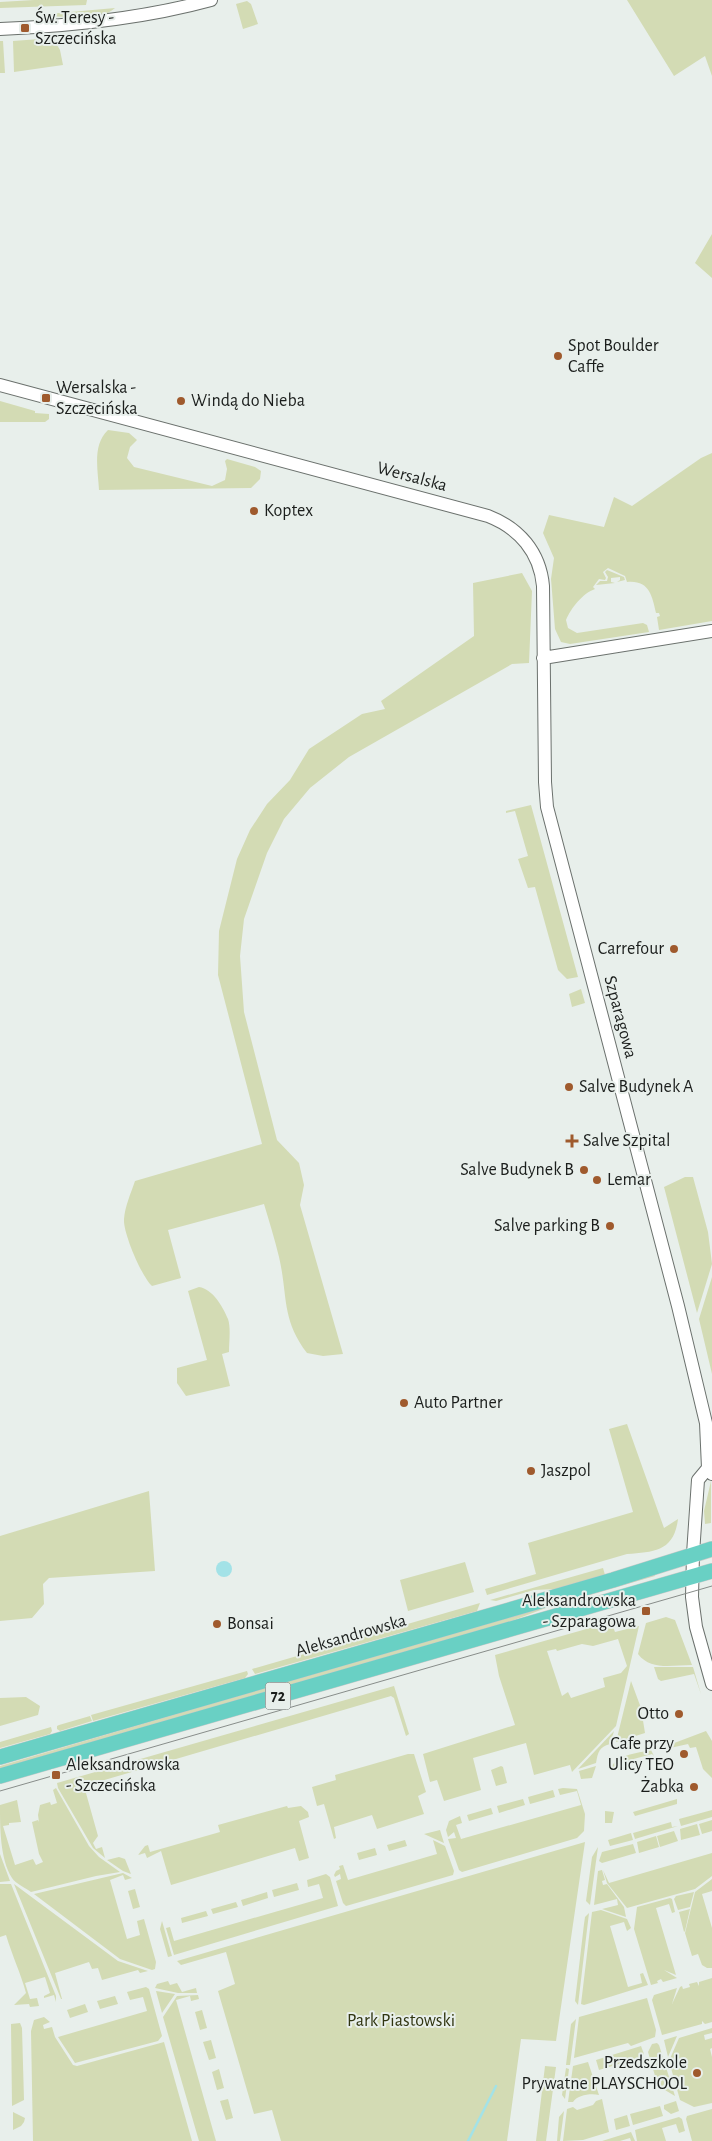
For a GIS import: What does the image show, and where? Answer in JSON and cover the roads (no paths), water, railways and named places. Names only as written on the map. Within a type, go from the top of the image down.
[{"type":"main road","name":"Aleksandrowska","points":[[0,1756],[594,1585],[712,1549]]},
{"type":"main road","name":"72","points":[[0,1776],[712,1572]]},
{"type":"street","points":[[0,29],[62,26],[117,19],[211,0]]},
{"type":"street","name":"Wersalska","points":[[0,385],[499,520],[522,537],[539,564],[543,586],[543,658]]},
{"type":"street","points":[[543,658],[712,631]]},
{"type":"street","name":"Szparagowa","points":[[543,658],[547,807],[680,1314],[706,1423],[710,1471],[698,1480],[692,1577],[695,1621],[712,1684]]},
{"type":"water","points":[[224,1561],[232,1569],[224,1577],[216,1569]]},
{"type":"waterway","points":[[468,2141],[496,2086]]},
{"type":"tram line","points":[[0,1791],[712,1586]]},
{"type":"place","name":"Św. Teresy - Szczecińska","points":[[25,28]]},
{"type":"place","name":"Spot Boulder Caffe","points":[[558,356]]},
{"type":"place","name":"Wersalska - Szczecińska","points":[[46,398]]},
{"type":"place","name":"Windą do Nieba","points":[[181,401]]},
{"type":"place","name":"Koptex","points":[[254,511]]},
{"type":"place","name":"Carrefour","points":[[674,949]]},
{"type":"place","name":"Salve Budynek A","points":[[569,1087]]},
{"type":"place","name":"Salve Szpital","points":[[572,1141]]},
{"type":"place","name":"Salve Budynek B","points":[[584,1170]]},
{"type":"place","name":"Lemar","points":[[597,1180]]},
{"type":"place","name":"Salve parking B","points":[[610,1226]]},
{"type":"place","name":"Auto Partner","points":[[404,1403]]},
{"type":"place","name":"Jaszpol","points":[[531,1471]]},
{"type":"place","name":"Aleksandrowska - Szparagowa","points":[[646,1611]]},
{"type":"place","name":"Bonsai","points":[[217,1624]]},
{"type":"place","name":"Otto","points":[[679,1714]]},
{"type":"place","name":"Cafe przy Ulicy TEO","points":[[684,1754]]},
{"type":"place","name":"Aleksandrowska - Szczecińska","points":[[56,1775]]},
{"type":"place","name":"Żabka","points":[[694,1787]]},
{"type":"place","name":"Przedszkole Prywatne PLAYSCHOOL","points":[[697,2073]]},
{"type":"park label","name":"Park Piastowski","points":[[401,2021]]}]
